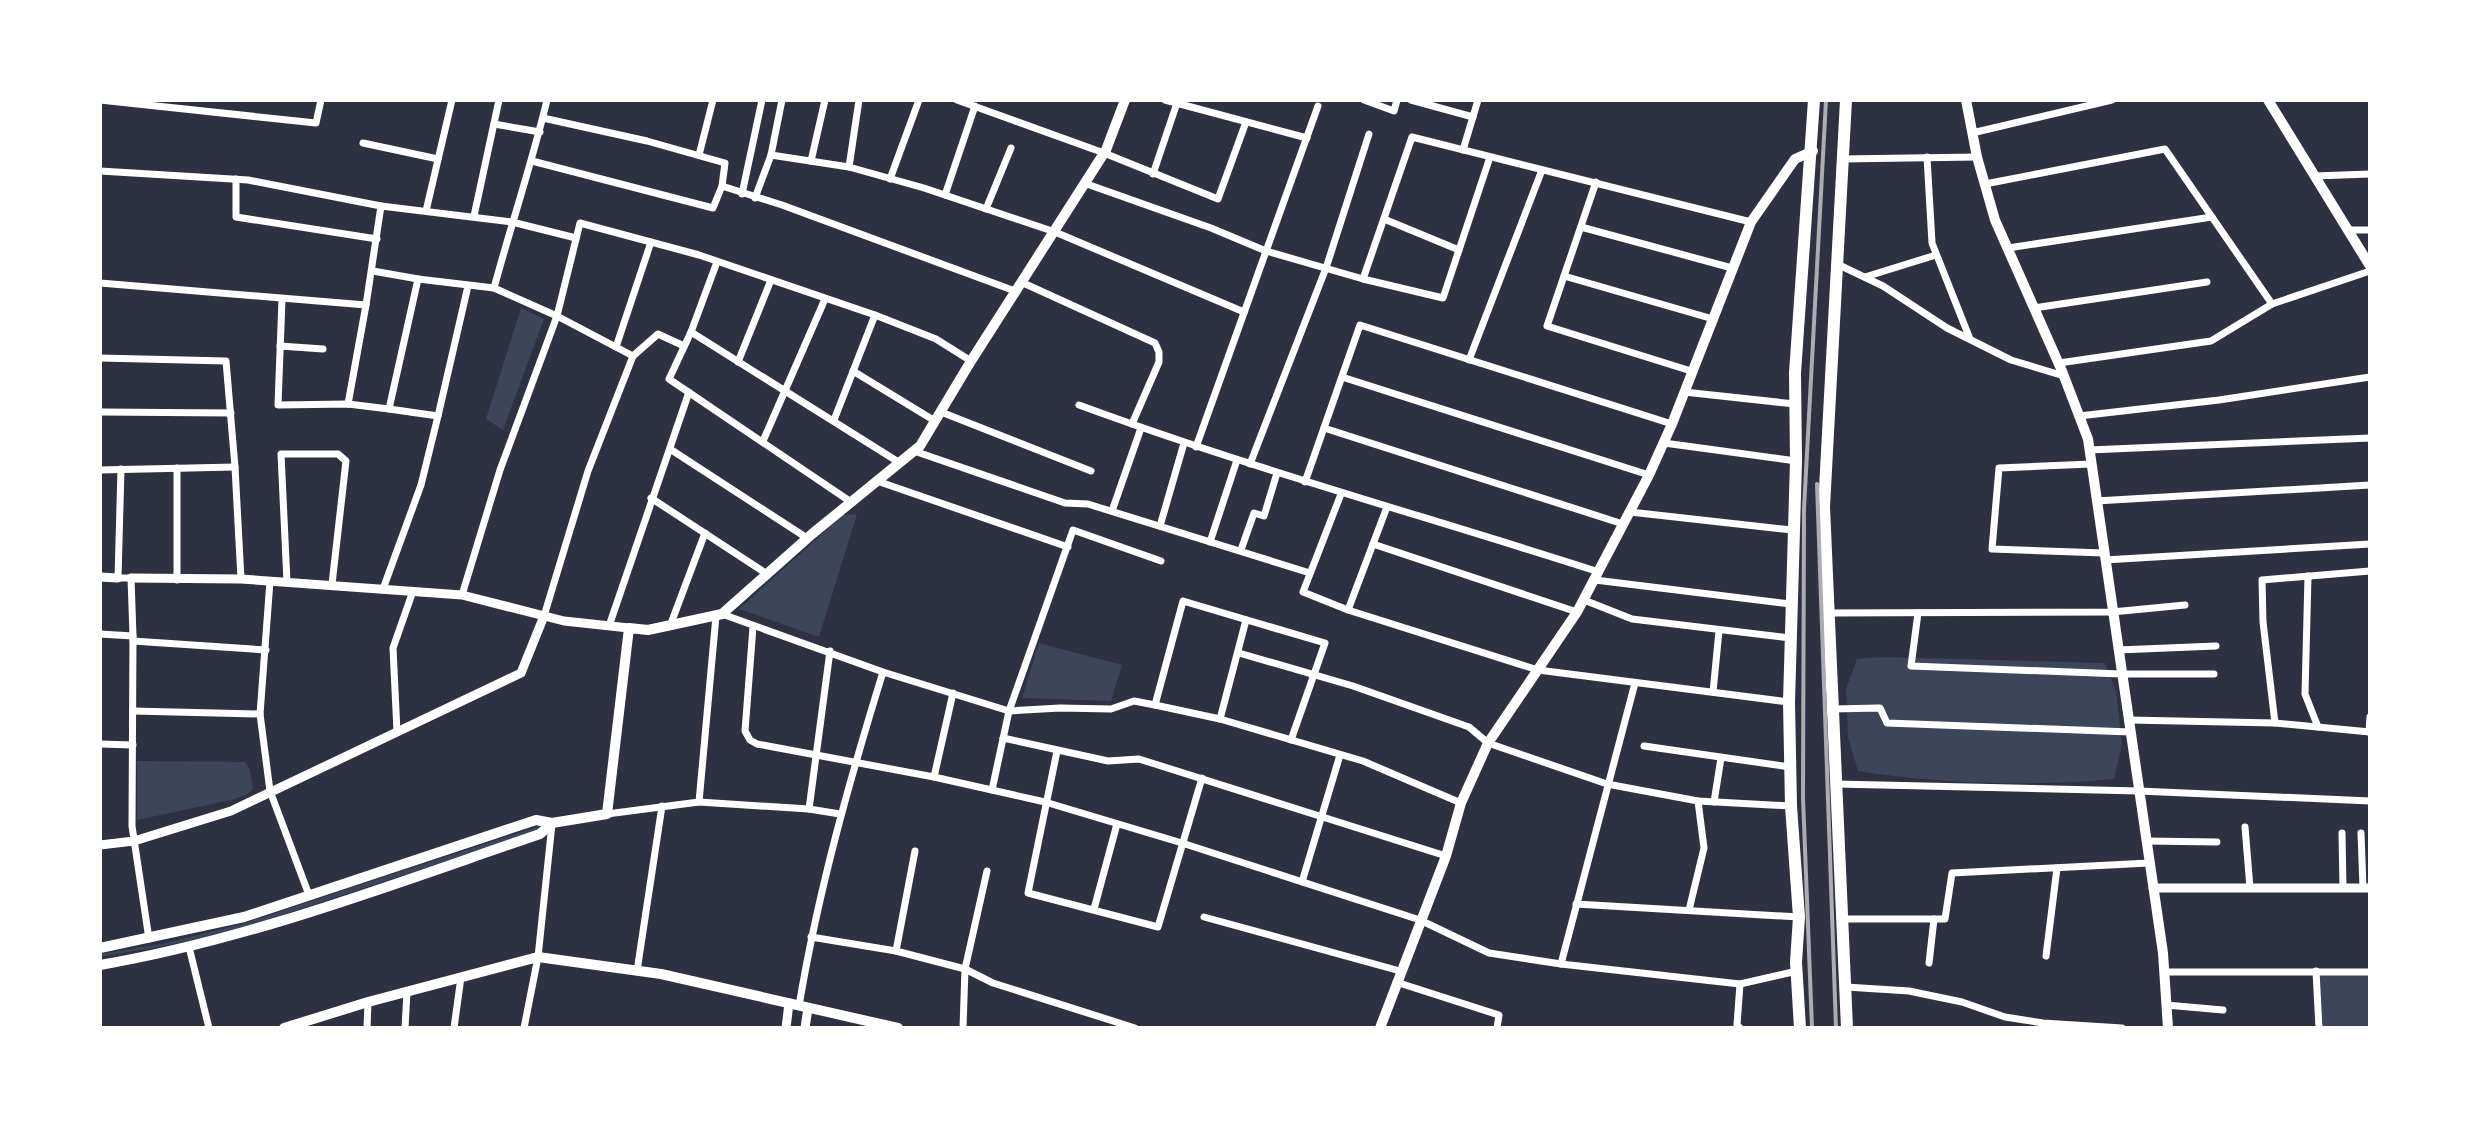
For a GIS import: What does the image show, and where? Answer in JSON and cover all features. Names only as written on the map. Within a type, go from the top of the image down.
[{"type":"main road","points":[[100,948],[244,917],[511,826],[536,820],[552,823],[607,814],[629,628],[648,630],[719,615],[920,446],[1104,153],[1125,100]]},
{"type":"main road","points":[[1800,1028],[1797,971],[1799,917],[1790,767],[1790,604],[1796,461],[1795,404],[1814,100]]},
{"type":"main road","points":[[1846,100],[1824,507],[1847,1028]]},
{"type":"main road","points":[[1966,100],[1977,157],[1995,220],[2059,363],[2089,450],[2153,888],[2168,1028]]},
{"type":"main road","points":[[2273,101],[2370,268]]},
{"type":"main road","points":[[1380,1028],[1446,856],[1461,803],[1488,743],[1577,612],[1649,475],[1751,222],[1795,159],[1813,151]]},
{"type":"main road","points":[[100,965],[189,947],[295,917],[540,834],[552,823]]},
{"type":"main road","points":[[286,1028],[368,1002],[538,957],[637,971],[898,1028]]},
{"type":"street","points":[[100,100],[316,123],[321,100]]},
{"type":"street","points":[[426,211],[452,100]]},
{"type":"street","points":[[474,216],[499,100]]},
{"type":"street","points":[[494,288],[547,100]]},
{"type":"street","points":[[699,155],[713,100]]},
{"type":"street","points":[[742,194],[762,100]]},
{"type":"street","points":[[755,198],[771,155],[782,100]]},
{"type":"street","points":[[811,161],[825,100]]},
{"type":"street","points":[[849,167],[859,100]]},
{"type":"street","points":[[890,179],[919,100]]},
{"type":"street","points":[[957,100],[1104,153],[1218,199],[1246,122]]},
{"type":"street","points":[[1165,100],[1307,138]]},
{"type":"street","points":[[1364,100],[1394,111],[1397,100]]},
{"type":"street","points":[[1411,100],[1473,117]]},
{"type":"street","points":[[1463,150],[1478,100]]},
{"type":"street","points":[[1972,133],[2112,100]]},
{"type":"street","points":[[1153,174],[1177,103]]},
{"type":"street","points":[[945,195],[975,106]]},
{"type":"street","points":[[1196,447],[1318,106]]},
{"type":"street","points":[[532,161],[713,208],[722,186],[725,163],[647,141],[543,118]]},
{"type":"street","points":[[494,124],[540,132]]},
{"type":"street","points":[[1250,464],[1326,268],[1369,134]]},
{"type":"street","points":[[1363,279],[1412,137],[1751,222]]},
{"type":"street","points":[[363,143],[438,159]]},
{"type":"street","points":[[986,209],[1011,148]]},
{"type":"street","points":[[1985,184],[2165,149],[2272,304]]},
{"type":"street","points":[[771,155],[849,167],[945,195],[1055,232],[1244,312]]},
{"type":"street","points":[[1084,183],[1266,251],[1443,298],[1490,157]]},
{"type":"street","points":[[1927,157],[1932,243],[1970,339]]},
{"type":"street","points":[[1842,159],[1977,157]]},
{"type":"street","points":[[1469,360],[1542,170]]},
{"type":"street","points":[[100,171],[236,179],[381,206],[512,222],[576,238]]},
{"type":"street","points":[[2315,176],[2370,174]]},
{"type":"street","points":[[236,179],[236,217],[377,239]]},
{"type":"street","points":[[1596,182],[1547,326],[1691,371]]},
{"type":"street","points":[[722,186],[1018,287],[1155,343],[1159,362],[1132,424]]},
{"type":"street","points":[[348,404],[373,271],[381,206]]},
{"type":"street","points":[[2008,248],[2212,217]]},
{"type":"street","points":[[1384,219],[1459,250]]},
{"type":"street","points":[[462,595],[500,470],[557,316],[580,223],[717,262],[875,315],[936,339],[971,361]]},
{"type":"street","points":[[1581,227],[1732,268]]},
{"type":"street","points":[[2348,230],[2370,230]]},
{"type":"street","points":[[616,347],[651,242]]},
{"type":"street","points":[[1865,277],[1936,255]]},
{"type":"street","points":[[717,262],[691,332],[669,379],[851,502]]},
{"type":"street","points":[[1837,264],[2011,360],[2064,376]]},
{"type":"street","points":[[2059,363],[2211,341],[2272,304],[2370,268]]},
{"type":"street","points":[[373,271],[494,288],[557,316],[633,356]]},
{"type":"street","points":[[1564,276],[1713,319]]},
{"type":"street","points":[[389,409],[418,279]]},
{"type":"street","points":[[738,362],[771,280]]},
{"type":"street","points":[[2034,308],[2207,282]]},
{"type":"street","points":[[100,283],[366,305]]},
{"type":"street","points":[[383,589],[421,485],[468,286]]},
{"type":"street","points":[[282,299],[278,405],[348,404],[438,416]]},
{"type":"street","points":[[763,441],[825,299]]},
{"type":"street","points":[[834,420],[875,315]]},
{"type":"street","points":[[1305,482],[1360,325],[1672,424]]},
{"type":"street","points":[[691,332],[900,463]]},
{"type":"street","points":[[100,845],[134,841],[231,811],[521,673],[544,616],[588,471],[633,356],[658,334],[684,346]]},
{"type":"street","points":[[280,346],[323,349]]},
{"type":"street","points":[[100,358],[226,361],[241,579]]},
{"type":"street","points":[[853,371],[938,417],[1091,471]]},
{"type":"street","points":[[1342,377],[1649,475]]},
{"type":"street","points":[[2079,416],[2219,400],[2370,377]]},
{"type":"street","points":[[609,626],[689,392]]},
{"type":"street","points":[[1684,392],[1795,404]]},
{"type":"street","points":[[1079,405],[1196,447],[1597,576],[1790,604]]},
{"type":"street","points":[[100,412],[231,413]]},
{"type":"street","points":[[1112,511],[1141,428]]},
{"type":"street","points":[[1324,428],[1623,524]]},
{"type":"street","points":[[2089,450],[2370,438]]},
{"type":"street","points":[[1160,526],[1184,443]]},
{"type":"street","points":[[1664,443],[1796,461]]},
{"type":"street","points":[[670,449],[807,538]]},
{"type":"street","points":[[914,451],[1065,503],[1088,504],[1310,573]]},
{"type":"street","points":[[287,582],[281,454],[338,454],[346,461],[332,584]]},
{"type":"street","points":[[1210,542],[1237,460]]},
{"type":"street","points":[[2091,464],[1999,468],[1992,549],[2104,557],[2370,544]]},
{"type":"street","points":[[100,470],[235,467]]},
{"type":"street","points":[[177,468],[177,580]]},
{"type":"street","points":[[118,578],[121,469]]},
{"type":"street","points":[[1242,547],[1254,513],[1264,516],[1277,473]]},
{"type":"street","points":[[877,481],[1068,547]]},
{"type":"street","points":[[2096,501],[2370,485]]},
{"type":"street","points":[[1341,494],[1303,592],[1348,610],[1538,670],[1789,702]]},
{"type":"street","points":[[651,498],[767,574]]},
{"type":"street","points":[[1348,610],[1387,507]]},
{"type":"street","points":[[1630,512],[1792,530]]},
{"type":"street","points":[[992,790],[1009,711],[1073,530],[1161,561]]},
{"type":"street","points":[[670,626],[705,533]]},
{"type":"street","points":[[1373,544],[1577,612]]},
{"type":"street","points":[[2275,723],[2263,622],[2262,580],[2370,571]]},
{"type":"street","points":[[2308,576],[2305,694],[2318,727]]},
{"type":"street","points":[[100,577],[241,579],[462,595],[564,621],[629,628]]},
{"type":"street","points":[[131,578],[132,826],[149,939]]},
{"type":"street","points":[[270,581],[260,714],[270,791],[309,895]]},
{"type":"street","points":[[397,732],[393,648],[413,591]]},
{"type":"street","points":[[1584,600],[1632,619],[1790,638]]},
{"type":"street","points":[[1155,705],[1183,601],[1325,643],[1291,740]]},
{"type":"street","points":[[1828,613],[2112,612],[2185,605]]},
{"type":"street","points":[[1918,613],[1911,666],[2121,674],[2214,674]]},
{"type":"street","points":[[699,802],[719,615],[830,651],[883,672],[1009,711],[1111,709],[1134,701],[1220,719],[1363,761],[1461,803]]},
{"type":"street","points":[[1220,719],[1246,620]]},
{"type":"street","points":[[753,627],[745,731],[750,740],[757,744],[934,777],[1045,802],[1420,920],[1489,953],[1740,984],[1797,971]]},
{"type":"street","points":[[1713,692],[1719,631]]},
{"type":"street","points":[[100,634],[266,650]]},
{"type":"street","points":[[2118,650],[2216,646]]},
{"type":"street","points":[[809,809],[830,651]]},
{"type":"street","points":[[1239,653],[1469,727],[1488,743],[1607,784],[1698,801],[1791,806]]},
{"type":"street","points":[[786,1028],[799,1006],[811,937],[840,814],[883,672]]},
{"type":"street","points":[[1561,964],[1635,683]]},
{"type":"street","points":[[934,777],[953,693]]},
{"type":"street","points":[[1832,709],[1880,708],[1887,723],[2130,732]]},
{"type":"street","points":[[133,711],[260,714]]},
{"type":"street","points":[[2128,720],[2275,723],[2370,732],[2370,717]]},
{"type":"street","points":[[1003,738],[1108,761],[1139,759],[1446,856]]},
{"type":"street","points":[[100,744],[133,745]]},
{"type":"street","points":[[1644,746],[1790,767]]},
{"type":"street","points":[[1057,751],[1028,893],[1158,927],[1202,778]]},
{"type":"street","points":[[1302,882],[1340,755]]},
{"type":"street","points":[[1714,802],[1721,758]]},
{"type":"street","points":[[1836,784],[2139,791],[2370,801]]},
{"type":"street","points":[[1689,910],[1704,848],[1698,801]]},
{"type":"street","points":[[607,814],[699,802],[840,814]]},
{"type":"street","points":[[637,971],[662,806]]},
{"type":"street","points":[[524,1028],[538,957],[552,823]]},
{"type":"street","points":[[1094,909],[1117,824]]},
{"type":"street","points":[[2245,827],[2250,888]]},
{"type":"street","points":[[2342,833],[2343,888]]},
{"type":"street","points":[[2153,888],[2366,888],[2361,833]]},
{"type":"street","points":[[2146,841],[2217,842]]},
{"type":"street","points":[[896,951],[915,851]]},
{"type":"street","points":[[1843,919],[1945,919],[1952,873],[2149,863]]},
{"type":"street","points":[[2046,956],[2057,868]]},
{"type":"street","points":[[963,1028],[965,969],[987,871]]},
{"type":"street","points":[[1576,904],[1799,917]]},
{"type":"street","points":[[1204,917],[1398,977],[1499,1015],[1497,1028]]},
{"type":"street","points":[[1929,963],[1934,919]]},
{"type":"street","points":[[811,937],[896,951],[965,969],[993,983],[1135,1028]]},
{"type":"street","points":[[189,947],[209,1028]]},
{"type":"street","points":[[2316,971],[2319,1028]]},
{"type":"street","points":[[2164,972],[2370,972]]},
{"type":"street","points":[[454,1028],[461,977]]},
{"type":"street","points":[[1740,984],[1737,1025],[1740,1028]]},
{"type":"street","points":[[1846,987],[1909,991],[1962,1002],[2005,1017],[2043,1023],[2122,1028]]},
{"type":"street","points":[[405,1028],[407,992]]},
{"type":"street","points":[[367,1028],[368,1002]]},
{"type":"street","points":[[2166,1005],[2223,1010]]},
{"type":"street","points":[[799,1006],[805,1028]]},
{"type":"shaded area","points":[[521,308],[544,319],[503,430],[486,419]]},
{"type":"shaded area","points":[[857,514],[819,637],[739,609],[843,515]]},
{"type":"shaded area","points":[[1039,643],[1122,665],[1111,701],[1022,698]]},
{"type":"shaded area","points":[[1886,657],[2105,663],[2116,691],[2122,744],[2114,779],[1986,783],[1858,771],[1848,737],[1846,689],[1857,659]]},
{"type":"shaded area","points":[[137,761],[245,762],[250,770],[253,789],[231,800],[137,820]]},
{"type":"shaded area","points":[[539,826],[540,830],[246,927],[100,957],[100,954],[166,943],[245,923]]},
{"type":"shaded area","points":[[2370,974],[2370,1028],[2323,1028],[2319,975]]},
{"type":"railway","points":[[1812,1028],[1803,798],[1804,509],[1826,100]]},
{"type":"railway","points":[[1817,484],[1836,1028]]}]
